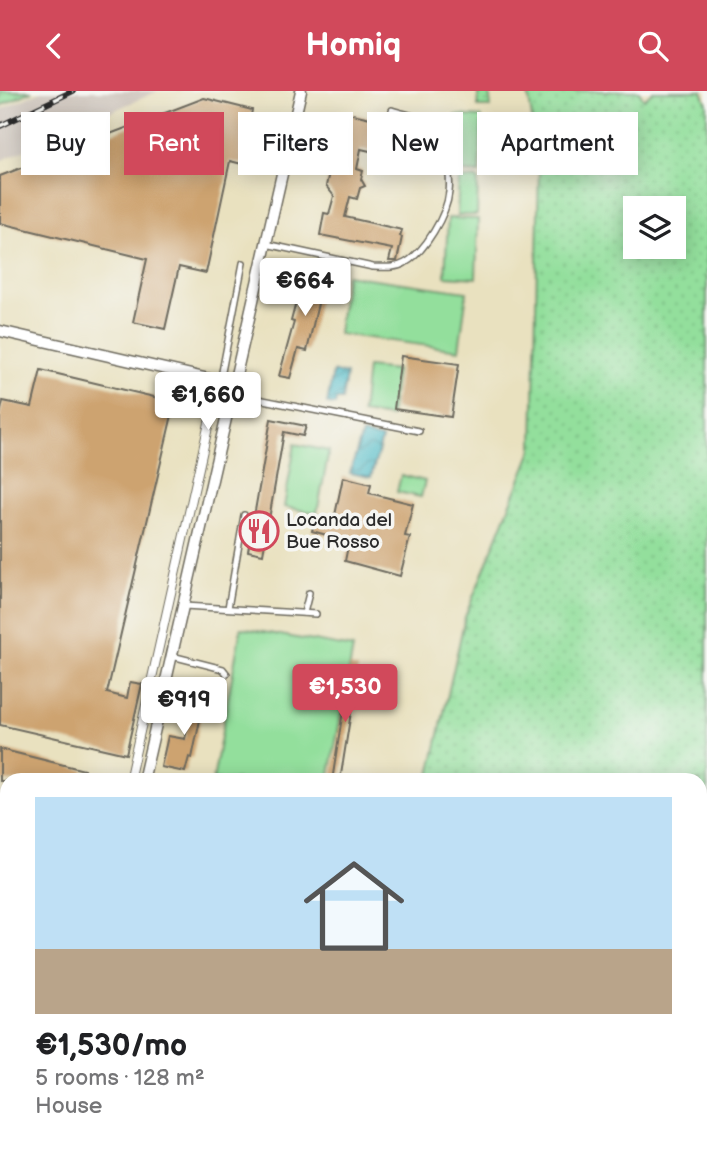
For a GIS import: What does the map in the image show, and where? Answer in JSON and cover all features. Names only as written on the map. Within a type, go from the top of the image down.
[{"type":"street","points":[[146,773],[301,91]]},
{"type":"street","points":[[0,331],[220,382],[234,389]]},
{"type":"street","points":[[131,773],[211,414]]},
{"type":"lane","points":[[267,244],[373,267],[390,268],[406,263],[424,244],[441,220],[447,205],[450,178],[439,133],[433,125],[392,110]]},
{"type":"lane","points":[[220,382],[243,263]]},
{"type":"lane","points":[[234,389],[419,431]]},
{"type":"lane","points":[[228,608],[244,515]]},
{"type":"lane","points":[[304,613],[309,593]]},
{"type":"lane","points":[[184,606],[316,614]]},
{"type":"lane","points":[[172,656],[223,669],[227,674]]},
{"type":"shaded area","points":[[41,91],[158,91],[110,112],[21,112],[21,152],[0,161],[0,110]]},
{"type":"green space","points":[[0,91],[32,91],[0,106]]},
{"type":"green space","points":[[478,91],[489,91],[491,107],[478,107]]},
{"type":"green space","points":[[528,91],[639,91],[644,99],[653,91],[702,91],[707,104],[707,773],[431,773],[465,617],[533,448],[539,175],[638,175],[638,112],[531,112]]},
{"type":"green space","points":[[463,116],[477,117],[477,173],[463,172]]},
{"type":"green space","points":[[459,178],[478,179],[477,215],[457,215]]},
{"type":"green space","points":[[448,218],[478,219],[476,278],[445,276]]},
{"type":"green space","points":[[346,275],[467,292],[459,350],[338,334]]},
{"type":"green space","points":[[367,367],[396,370],[390,417],[362,413]]},
{"type":"green space","points":[[295,444],[329,451],[317,513],[284,507]]},
{"type":"green space","points":[[401,475],[425,481],[421,497],[397,492]]},
{"type":"green space","points":[[241,628],[353,648],[330,773],[214,773]]},
{"type":"water","points":[[333,372],[346,374],[342,400],[336,400],[335,405],[327,404]]},
{"type":"water","points":[[362,434],[382,439],[371,477],[350,473]]},
{"type":"building","points":[[204,98],[252,110],[238,112],[238,163],[230,161],[206,273],[179,267],[165,329],[133,322],[147,259],[0,223],[0,176],[21,168],[21,175],[110,175],[110,134],[124,129],[124,175],[224,175],[224,112],[167,112]]},
{"type":"building","points":[[353,114],[367,117],[367,150],[361,149],[357,169],[363,171],[361,179],[365,186],[360,188],[357,199],[350,197],[345,217],[402,230],[397,261],[389,261],[392,249],[320,235],[324,213],[329,214],[334,196],[326,186],[328,175],[353,175]]},
{"type":"building","points":[[312,266],[320,268],[319,274],[335,277],[332,288],[327,288],[323,296],[320,295],[307,351],[298,349],[290,378],[279,376],[294,322],[291,321],[299,291],[306,293]]},
{"type":"building","points":[[401,356],[459,364],[451,417],[394,409]]},
{"type":"building","points":[[41,370],[175,402],[107,693],[127,698],[130,682],[142,684],[126,754],[0,725],[0,415],[3,401],[32,407]]},
{"type":"building","points":[[271,419],[306,426],[303,436],[284,432],[263,554],[248,551]]},
{"type":"building","points":[[343,477],[371,484],[369,493],[413,504],[405,536],[410,537],[400,576],[345,561],[349,541],[312,531],[316,516],[334,520]]},
{"type":"building","points":[[350,666],[358,668],[341,773],[333,773]]},
{"type":"building","points":[[177,695],[204,701],[192,758],[189,757],[185,772],[161,767],[168,736],[185,739],[191,710],[174,706]]},
{"type":"building","points":[[0,749],[84,770],[83,773],[0,773]]},
{"type":"railway","points":[[0,126],[73,91]]},
{"type":"place","name":"Locanda del Bue Rosso","points":[[259,531]]}]
